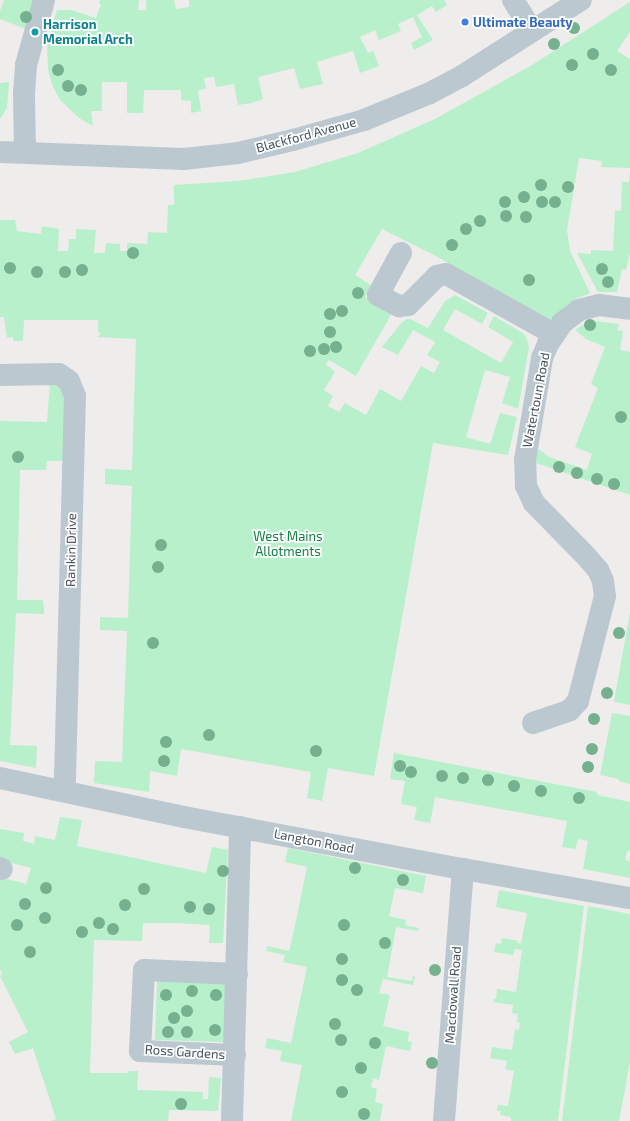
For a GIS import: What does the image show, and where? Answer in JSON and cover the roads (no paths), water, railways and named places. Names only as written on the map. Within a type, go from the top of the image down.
[{"type":"street","points":[[25,152],[24,94],[26,65],[44,0]]},
{"type":"street","points":[[513,0],[532,31]]},
{"type":"street","name":"Blackford Avenue","points":[[0,152],[184,159],[232,154],[293,140],[364,120],[418,98],[462,76],[581,0]]},
{"type":"street","points":[[401,254],[378,295],[399,306],[408,305],[437,276],[446,274],[554,334]]},
{"type":"street","name":"Watertoun Road","points":[[533,723],[570,710],[578,701],[606,596],[603,581],[598,570],[534,503],[526,486],[525,460],[542,358],[554,334],[562,323],[571,315],[590,306],[630,309]]},
{"type":"street","name":"Rankin Drive","points":[[0,375],[59,374],[69,381],[75,396],[65,791]]},
{"type":"street","name":"Langton Road","points":[[0,778],[184,817],[463,869],[630,898]]},
{"type":"street","name":"Ross Gardens","points":[[232,1121],[235,1055],[240,827]]},
{"type":"street","name":"Macdowall Road","points":[[444,1121],[463,869]]},
{"type":"street","name":"Ross Gardens","points":[[235,1055],[140,1050],[144,970],[237,974]]},
{"type":"place","name":"Ultimate Beauty","points":[[465,22]]},
{"type":"place","name":"Harrison Memorial Arch","points":[[35,32]]},
{"type":"park label","name":"West Mains Allotments","points":[[288,544]]}]
